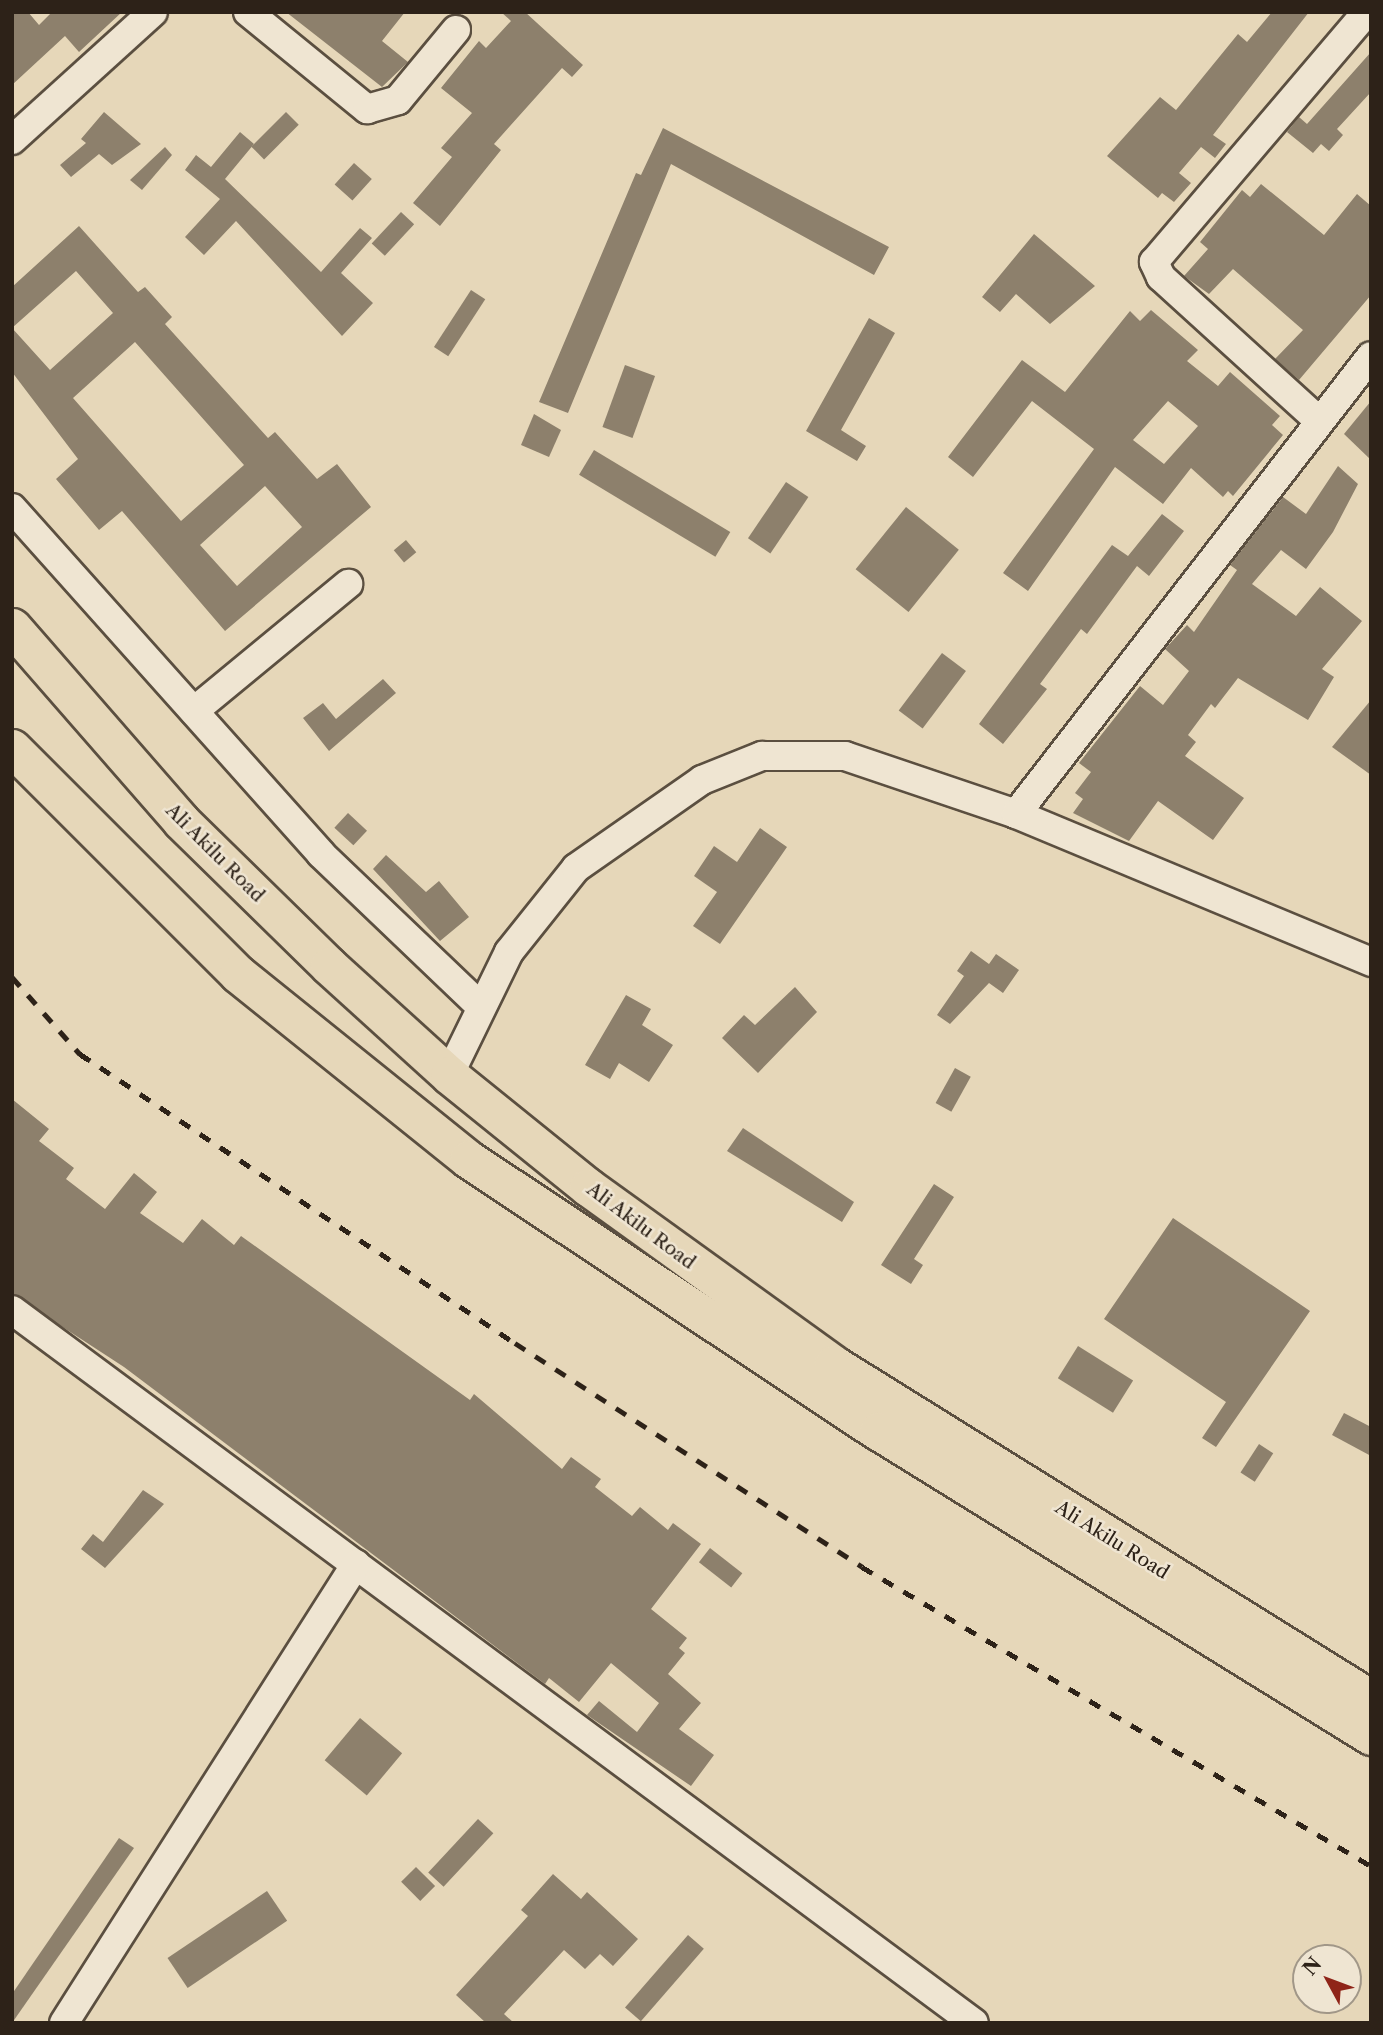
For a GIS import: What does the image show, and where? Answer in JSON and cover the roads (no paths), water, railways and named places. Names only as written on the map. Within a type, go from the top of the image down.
[{"type":"main road","name":"Ali Akilu Road","points":[[12,627],[181,821],[449,1075],[588,1187],[833,1364],[1371,1699]]},
{"type":"main road","name":"Ali Akilu Road","points":[[12,748],[238,974],[468,1159],[867,1423],[1371,1736]]},
{"type":"street","points":[[12,139],[153,12]]},
{"type":"street","points":[[248,12],[368,109],[398,100],[456,30]]},
{"type":"street","points":[[1317,419],[1161,276],[1154,262],[1367,12]]},
{"type":"street","points":[[1016,814],[1317,419],[1371,356]]},
{"type":"street","points":[[12,508],[321,854],[478,1004]]},
{"type":"street","points":[[194,711],[348,584]]},
{"type":"street","points":[[449,1075],[478,1004],[540,905],[576,868],[702,780],[762,755],[845,755],[1016,814],[1371,962]]},
{"type":"street","points":[[12,1310],[974,2023]]},
{"type":"street","points":[[64,2023],[356,1564]]},
{"type":"railway","points":[[12,977],[80,1054],[515,1343],[862,1567],[1371,1866]]}]
